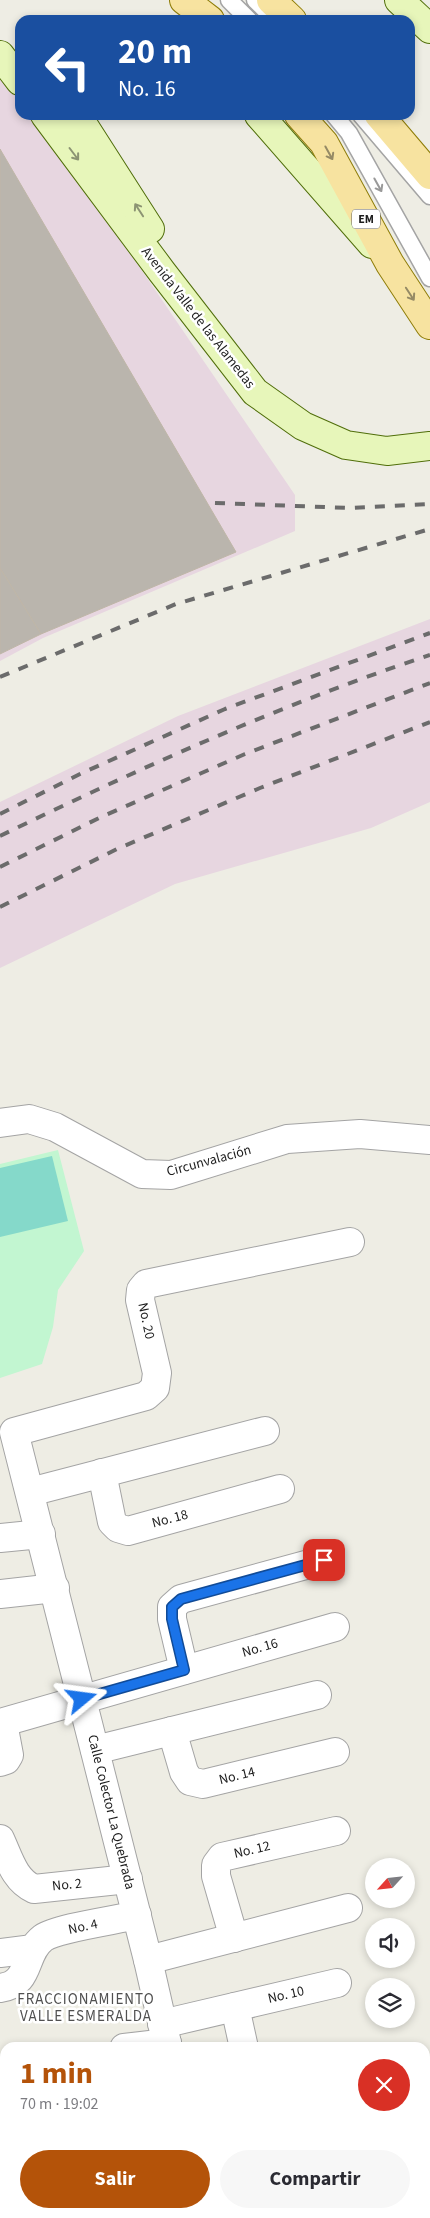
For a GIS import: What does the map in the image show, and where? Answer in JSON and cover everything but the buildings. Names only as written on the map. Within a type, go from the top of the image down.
[{"type":"main road","points":[[184,0],[204,15]]},
{"type":"main road","points":[[271,0],[287,15]]},
{"type":"main road","points":[[399,0],[430,29]]},
{"type":"main road","points":[[0,55],[15,74]]},
{"type":"main road","name":"Avenida Valle de las Alamedas","points":[[49,120],[162,272],[255,392],[303,426],[346,444],[387,451],[430,446]]},
{"type":"main road","points":[[80,120],[149,226],[162,272]]},
{"type":"main road","points":[[263,120],[390,264]]},
{"type":"main road","name":"EM","points":[[303,120],[324,144],[390,264],[430,325]]},
{"type":"main road","points":[[383,120],[430,175]]},
{"type":"street","name":"Circunvalación","points":[[0,1123],[29,1119],[55,1127],[142,1174],[171,1175],[287,1139],[360,1134],[430,1140]]},
{"type":"street","name":"No. 20","points":[[14,1432],[146,1396],[155,1388],[157,1373],[140,1300],[141,1290],[146,1284],[350,1242]]},
{"type":"street","points":[[30,1492],[265,1431]]},
{"type":"street","name":"Calle Colector La Quebrada","points":[[14,1432],[55,1588],[166,2038]]},
{"type":"street","name":"No. 18","points":[[102,1473],[112,1522],[118,1528],[128,1531],[280,1490]]},
{"type":"street","points":[[0,1538],[41,1534]]},
{"type":"street","points":[[184,1670],[172,1619],[172,1607],[181,1599],[324,1560]]},
{"type":"street","points":[[0,1594],[55,1588]]},
{"type":"street","name":"No. 16","points":[[1,1723],[335,1627]]},
{"type":"street","points":[[95,1750],[317,1695]]},
{"type":"street","points":[[0,1762],[6,1760],[8,1755],[1,1723]]},
{"type":"street","name":"No. 14","points":[[172,1731],[184,1772],[190,1781],[203,1784],[335,1752]]},
{"type":"street","name":"No. 12","points":[[234,1938],[216,1876],[216,1865],[222,1857],[336,1831]]},
{"type":"street","name":"No. 2","points":[[0,1839],[7,1871],[25,1885],[34,1888],[128,1880]]},
{"type":"street","points":[[148,1960],[348,1908]]},
{"type":"street","name":"No. 4","points":[[0,1953],[33,1949],[44,1938],[61,1932],[137,1915]]},
{"type":"street","points":[[0,1988],[16,1983],[22,1976],[33,1949]]},
{"type":"street","name":"No. 10","points":[[149,2042],[166,2038],[235,2007],[337,1983]]},
{"type":"street","points":[[235,2007],[243,2042]]},
{"type":"lane","points":[[229,0],[244,15]]},
{"type":"lane","points":[[255,0],[269,15]]},
{"type":"lane","points":[[338,120],[349,133],[430,278]]},
{"type":"lane","points":[[364,120],[430,196]]},
{"type":"shaded area","points":[[0,73],[15,92],[15,120],[36,120],[74,171],[295,495],[295,531],[43,638],[0,661]]},
{"type":"shaded area","points":[[430,619],[430,802],[371,828],[175,884],[0,968],[0,802],[178,716]]},
{"type":"shaded area","points":[[52,1156],[68,1221],[0,1237],[0,1168]]},
{"type":"green space","points":[[58,1150],[84,1251],[58,1290],[53,1327],[42,1364],[0,1378],[0,1164]]},
{"type":"railway","points":[[215,503],[350,508],[430,504]]},
{"type":"railway","points":[[0,677],[176,604],[430,529]]},
{"type":"railway","points":[[0,814],[80,774],[225,709],[430,633]]},
{"type":"railway","points":[[0,836],[212,738],[320,694],[430,655]]},
{"type":"railway","points":[[0,867],[101,817],[245,754],[430,683]]},
{"type":"railway","points":[[0,907],[117,849],[260,788],[430,722]]},
{"type":"district","name":"FRACCIONAMIENTO VALLE ESMERALDA","points":[[86,2008]]},
{"type":"route","points":[[82,1699],[184,1670],[172,1619],[172,1607],[181,1599],[324,1560]]}]
